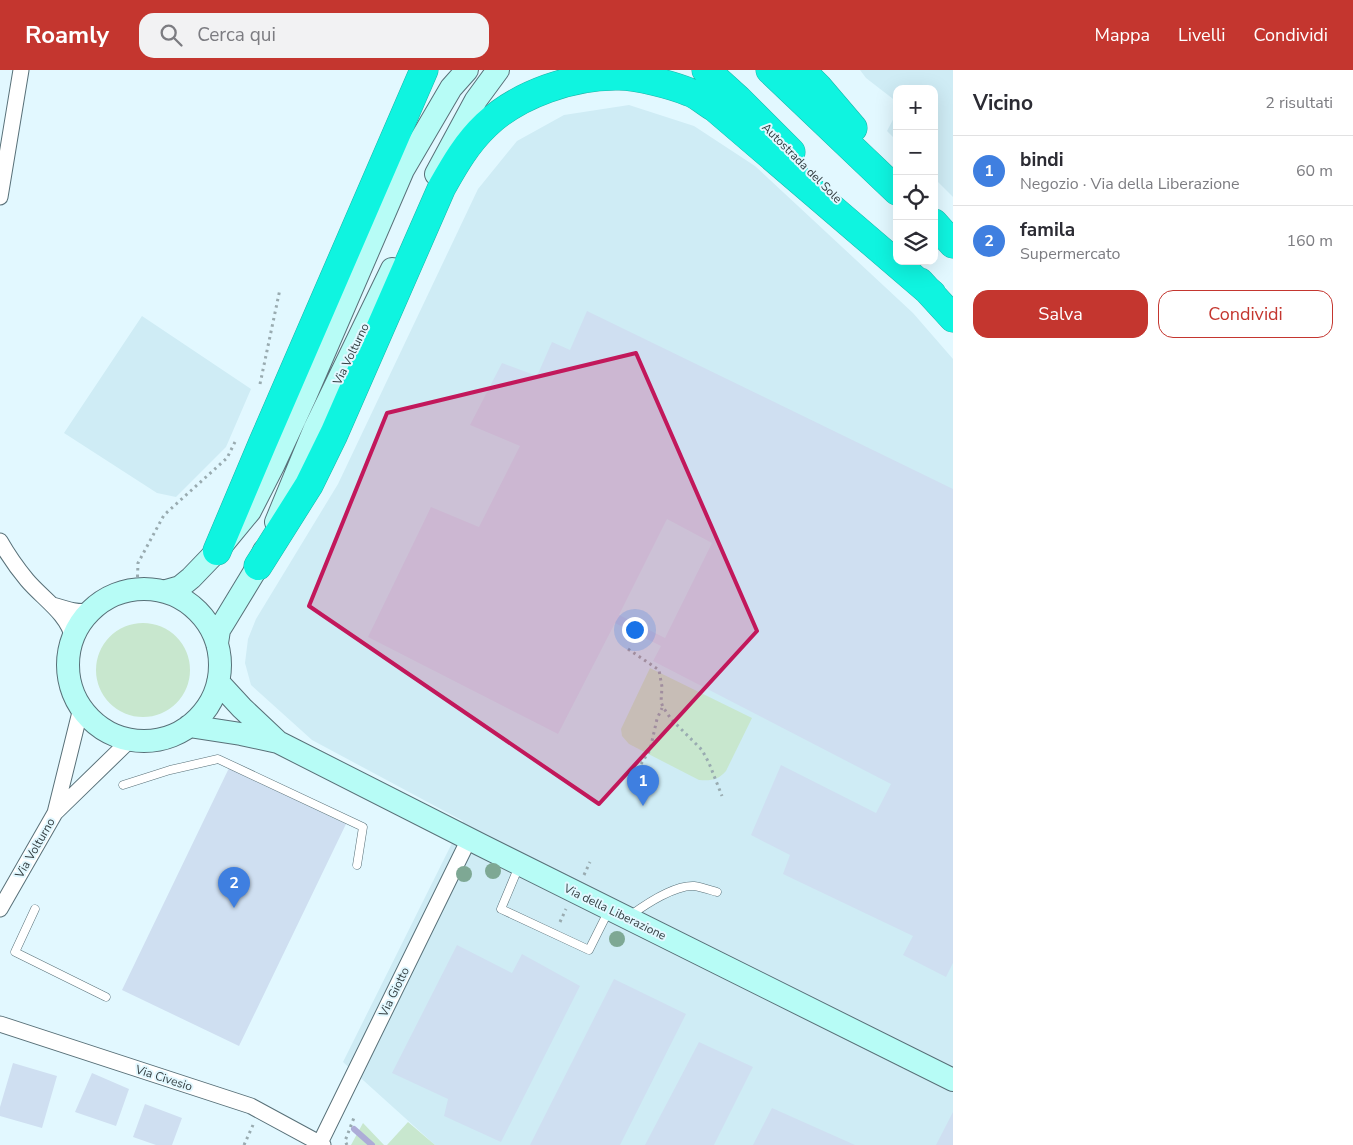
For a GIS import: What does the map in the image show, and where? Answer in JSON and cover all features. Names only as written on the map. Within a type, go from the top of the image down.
[{"type":"highway","points":[[217,551],[262,442],[424,70]]},
{"type":"highway","name":"Autostrada del Sole","points":[[706,70],[738,99],[893,255]]},
{"type":"highway","points":[[770,70],[893,187]]},
{"type":"highway","points":[[801,70],[818,87],[894,175]]},
{"type":"highway","points":[[258,566],[309,485],[334,434],[442,186],[456,160],[487,123],[509,107],[537,92],[570,82],[619,76],[690,92],[715,108],[932,294]]},
{"type":"highway","points":[[938,227],[953,245]]},
{"type":"highway","points":[[938,231],[953,245]]},
{"type":"highway","name":"Autostrada del Sole","points":[[903,265],[953,318]]},
{"type":"street","points":[[0,197],[20,70]]},
{"type":"street","name":"Via Volturno","points":[[166,592],[180,587],[217,551],[250,511],[305,397],[403,170],[451,88],[467,70]]},
{"type":"street","name":"Via Volturno","points":[[217,643],[224,622],[258,566],[315,428],[384,287],[442,161],[476,100],[498,70]]},
{"type":"street","points":[[0,541],[27,580],[53,605],[70,628],[73,638]]},
{"type":"street","name":"Via Volturno","points":[[136,590],[166,592],[191,604],[210,626],[217,643],[220,669],[218,682],[212,699],[202,715],[189,726],[173,735],[153,740],[130,740],[97,725],[81,708],[70,683],[68,658],[73,638],[83,619],[90,610],[109,597],[136,590]]},
{"type":"street","points":[[53,605],[82,612],[90,610]]},
{"type":"street","name":"Via della Liberazione","points":[[218,682],[278,742]]},
{"type":"street","name":"Via Volturno","points":[[0,909],[55,813],[81,708]]},
{"type":"street","name":"Via della Liberazione","points":[[189,726],[278,742],[618,914],[953,1080]]},
{"type":"street","name":"Via Volturno","points":[[55,813],[130,740]]},
{"type":"street","name":"Via Giotto","points":[[321,1144],[469,839]]},
{"type":"street","name":"Via Civesio","points":[[0,1024],[251,1106],[321,1144]]},
{"type":"lane","points":[[123,784],[170,770],[218,759],[291,796],[363,827],[357,865]]},
{"type":"lane","points":[[520,864],[502,909],[589,950],[618,914],[644,906],[668,892],[693,886],[717,892]]},
{"type":"lane","points":[[35,909],[15,952],[106,997]]},
{"type":"path","points":[[258,391],[280,289]]},
{"type":"path","points":[[136,590],[138,563],[164,516],[227,458],[236,441]]},
{"type":"path","points":[[628,649],[659,670],[663,707],[671,719],[702,750],[710,763],[722,796]]},
{"type":"path","points":[[641,764],[650,750],[657,719],[663,707]]},
{"type":"path","points":[[347,1145],[345,1141],[355,1115]]},
{"type":"highlighted area","points":[[636,353],[757,631],[599,804],[309,606],[387,413]]},
{"type":"shaded area","points":[[860,70],[953,70],[953,197],[938,182],[938,85],[893,85],[893,99],[866,78]]},
{"type":"shaded area","points":[[629,105],[694,126],[755,166],[913,313],[953,359],[953,1145],[435,1145],[343,1062],[463,821],[312,740],[251,685],[245,663],[248,639],[256,619],[338,484],[478,189],[517,141],[564,115]]},
{"type":"shaded area","points":[[893,120],[893,137],[887,131]]},
{"type":"shaded area","points":[[142,316],[251,389],[226,447],[176,497],[157,493],[64,433]]},
{"type":"green space","points":[[143,623],[161,627],[176,637],[186,652],[190,670],[186,688],[176,703],[161,713],[143,717],[125,713],[110,703],[100,688],[96,670],[100,652],[110,637],[125,627]]},
{"type":"green space","points":[[650,668],[752,718],[726,771],[717,778],[699,780],[629,744],[622,736],[621,729]]},
{"type":"green space","points":[[408,1122],[435,1145],[387,1145]]},
{"type":"green space","points":[[363,1123],[384,1145],[351,1145]]},
{"type":"building","points":[[587,311],[953,489],[953,963],[946,977],[903,955],[913,936],[783,874],[790,855],[751,835],[781,765],[876,813],[891,784],[653,661],[661,646],[615,623],[558,734],[368,637],[431,507],[479,527],[520,446],[470,425],[502,363],[537,376],[552,342],[570,350]],"holes":[[[667,519],[712,543],[665,638],[619,615]]]},
{"type":"building","points":[[229,768],[346,824],[239,1046],[122,990]]},
{"type":"building","points":[[457,945],[512,973],[522,954],[580,986],[501,1142],[444,1116],[448,1099],[392,1073]]},
{"type":"building","points":[[614,979],[686,1014],[620,1145],[530,1145]]},
{"type":"building","points":[[699,1042],[753,1067],[714,1145],[645,1145]]},
{"type":"building","points":[[13,1063],[57,1076],[42,1128],[0,1116],[0,1107]]},
{"type":"building","points":[[92,1073],[129,1089],[116,1126],[75,1112]]},
{"type":"building","points":[[145,1104],[182,1118],[172,1145],[156,1145],[133,1137]]},
{"type":"building","points":[[772,1108],[855,1145],[753,1145]]},
{"type":"building","points":[[953,1112],[953,1145],[936,1145]]},
{"type":"waterway","points":[[354,1129],[372,1145]]},
{"type":"place","name":"bindi","points":[[643,806]]},
{"type":"place","name":"famila","points":[[234,908]]}]
